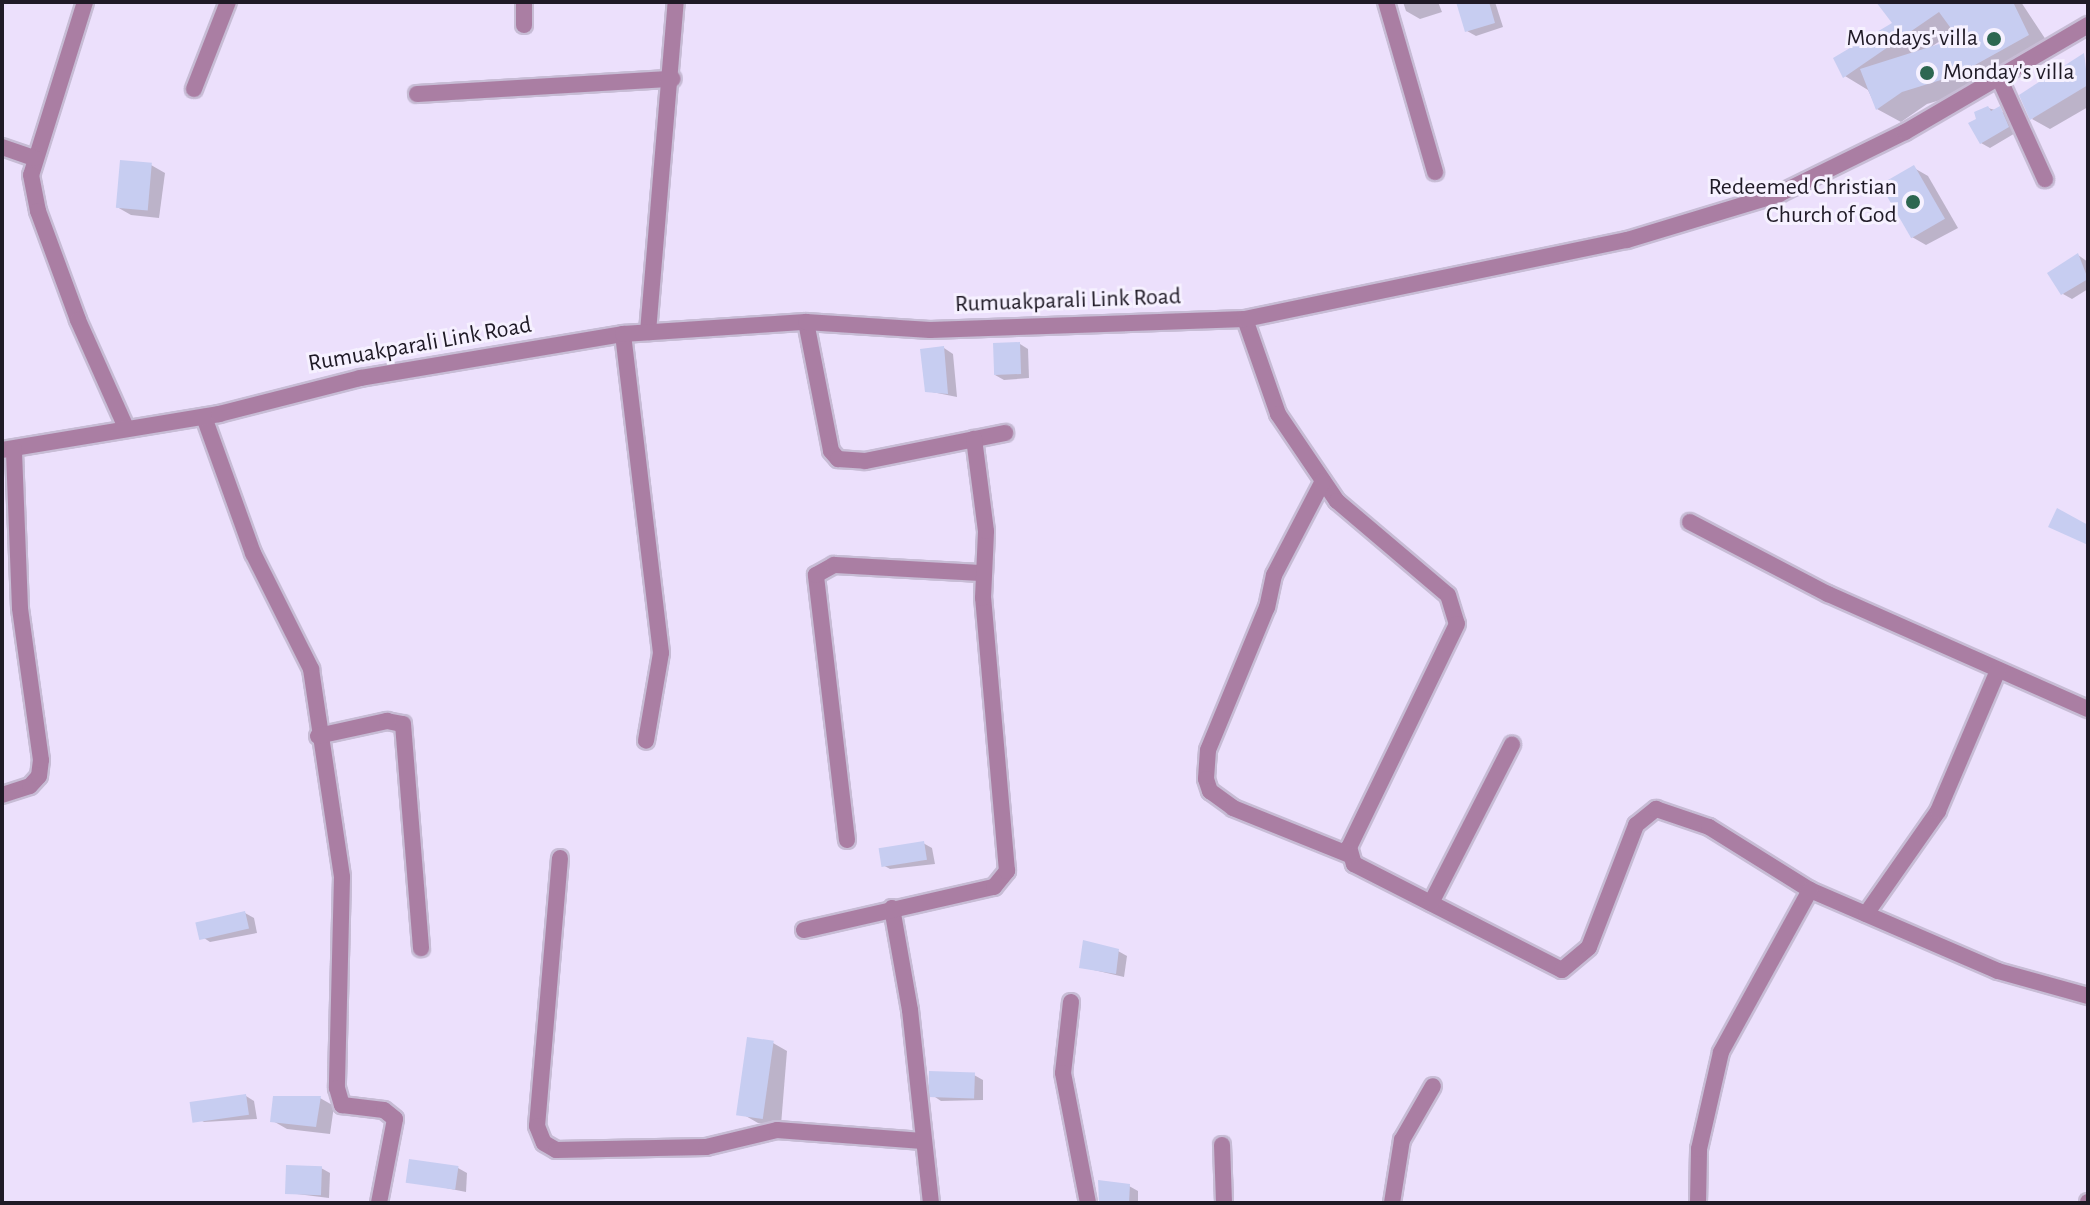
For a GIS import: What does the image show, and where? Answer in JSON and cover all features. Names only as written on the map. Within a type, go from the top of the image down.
[{"type":"street","points":[[85,2],[34,158],[38,211],[126,428]]},
{"type":"street","points":[[194,89],[228,2]]},
{"type":"street","points":[[524,2],[524,25]]},
{"type":"street","points":[[648,332],[657,192],[673,79],[676,2]]},
{"type":"street","points":[[1386,2],[1435,172]]},
{"type":"street","name":"Rumuakparali Link Road","points":[[8,449],[204,417],[347,381],[623,334],[806,322],[930,330],[1245,319],[1627,240],[1779,194],[2000,80],[2088,25]]},
{"type":"street","points":[[417,94],[673,79]]},
{"type":"street","points":[[2000,80],[2045,179]]},
{"type":"street","points":[[2,147],[34,158]]},
{"type":"street","points":[[1245,319],[1278,414],[1323,481],[1337,501],[1448,595],[1457,624],[1349,847],[1354,864],[1562,970],[1589,947],[1636,825],[1656,809],[1709,827],[1810,890],[1998,971],[2088,996]]},
{"type":"street","points":[[806,322],[831,451],[838,459],[865,461],[1005,433]]},
{"type":"street","points":[[623,334],[661,653],[646,741]]},
{"type":"street","points":[[204,417],[253,553],[302,643],[311,669],[318,736],[342,877],[338,1099],[342,1105],[384,1110],[395,1119],[379,1203]]},
{"type":"street","points":[[804,930],[994,887],[1007,871],[982,573],[986,531],[974,439]]},
{"type":"street","points":[[2,795],[30,786],[39,776],[41,760],[20,608],[8,449]]},
{"type":"street","points":[[1323,481],[1274,575],[1267,607],[1208,750],[1206,779],[1210,791],[1233,808],[1350,855]]},
{"type":"street","points":[[1690,522],[1828,594],[2088,709]]},
{"type":"street","points":[[847,840],[816,575],[834,565],[982,573]]},
{"type":"street","points":[[1866,914],[1938,811],[1998,670]]},
{"type":"street","points":[[318,736],[387,721],[403,724],[421,948]]},
{"type":"street","points":[[1431,903],[1512,745]]},
{"type":"street","points":[[560,858],[537,1126],[544,1143],[556,1150],[706,1147],[777,1130],[923,1141]]},
{"type":"street","points":[[1698,1203],[1699,1149],[1721,1052],[1810,890]]},
{"type":"street","points":[[892,908],[910,1010],[931,1203]]},
{"type":"street","points":[[1071,1002],[1063,1073],[1088,1203]]},
{"type":"street","points":[[1392,1203],[1402,1140],[1433,1086]]},
{"type":"street","points":[[1222,1145],[1224,1203]]},
{"type":"building","points":[[1456,2],[1489,2],[1495,23],[1465,32]]},
{"type":"building","points":[[1876,2],[2013,2],[2029,35],[1957,75],[1902,92],[1876,110],[1860,69],[1958,38],[1939,12],[1843,78],[1833,58],[1892,23]]},
{"type":"building","points":[[2084,53],[2088,85],[2030,120],[2019,95]]},
{"type":"building","points":[[1988,106],[1991,111],[2000,106],[2009,127],[1980,144],[1968,123],[1976,119],[1974,112]]},
{"type":"building","points":[[120,160],[152,163],[148,211],[116,208]]},
{"type":"building","name":"Redeemed Christian Church of God","points":[[1914,165],[1945,219],[1911,238],[1880,184]]},
{"type":"building","points":[[2078,253],[2088,279],[2061,295],[2047,273]]},
{"type":"building","points":[[1020,342],[1021,374],[994,375],[993,343]]},
{"type":"building","points":[[944,346],[948,394],[925,392],[920,349]]},
{"type":"building","points":[[2057,508],[2088,525],[2088,545],[2048,527]]},
{"type":"building","points":[[924,841],[927,860],[882,867],[879,848]]},
{"type":"building","points":[[245,911],[249,929],[199,940],[195,922]]},
{"type":"building","points":[[1083,940],[1119,949],[1116,974],[1079,968]]},
{"type":"building","points":[[747,1037],[774,1041],[763,1119],[736,1115]]},
{"type":"building","points":[[929,1071],[975,1073],[974,1099],[928,1097]]},
{"type":"building","points":[[246,1094],[249,1115],[192,1123],[190,1102]]},
{"type":"building","points":[[273,1096],[321,1096],[316,1127],[270,1122]]},
{"type":"building","points":[[409,1159],[459,1166],[455,1190],[406,1183]]},
{"type":"building","points":[[286,1165],[322,1166],[321,1195],[285,1194]]},
{"type":"building","points":[[1098,1180],[1130,1184],[1129,1203],[1099,1203]]},
{"type":"place","name":"Mondays' villa","points":[[1994,39]]},
{"type":"place","name":"Monday's villa","points":[[1927,73]]},
{"type":"place","name":"Redeemed Christian Church of God","points":[[1913,202]]}]
